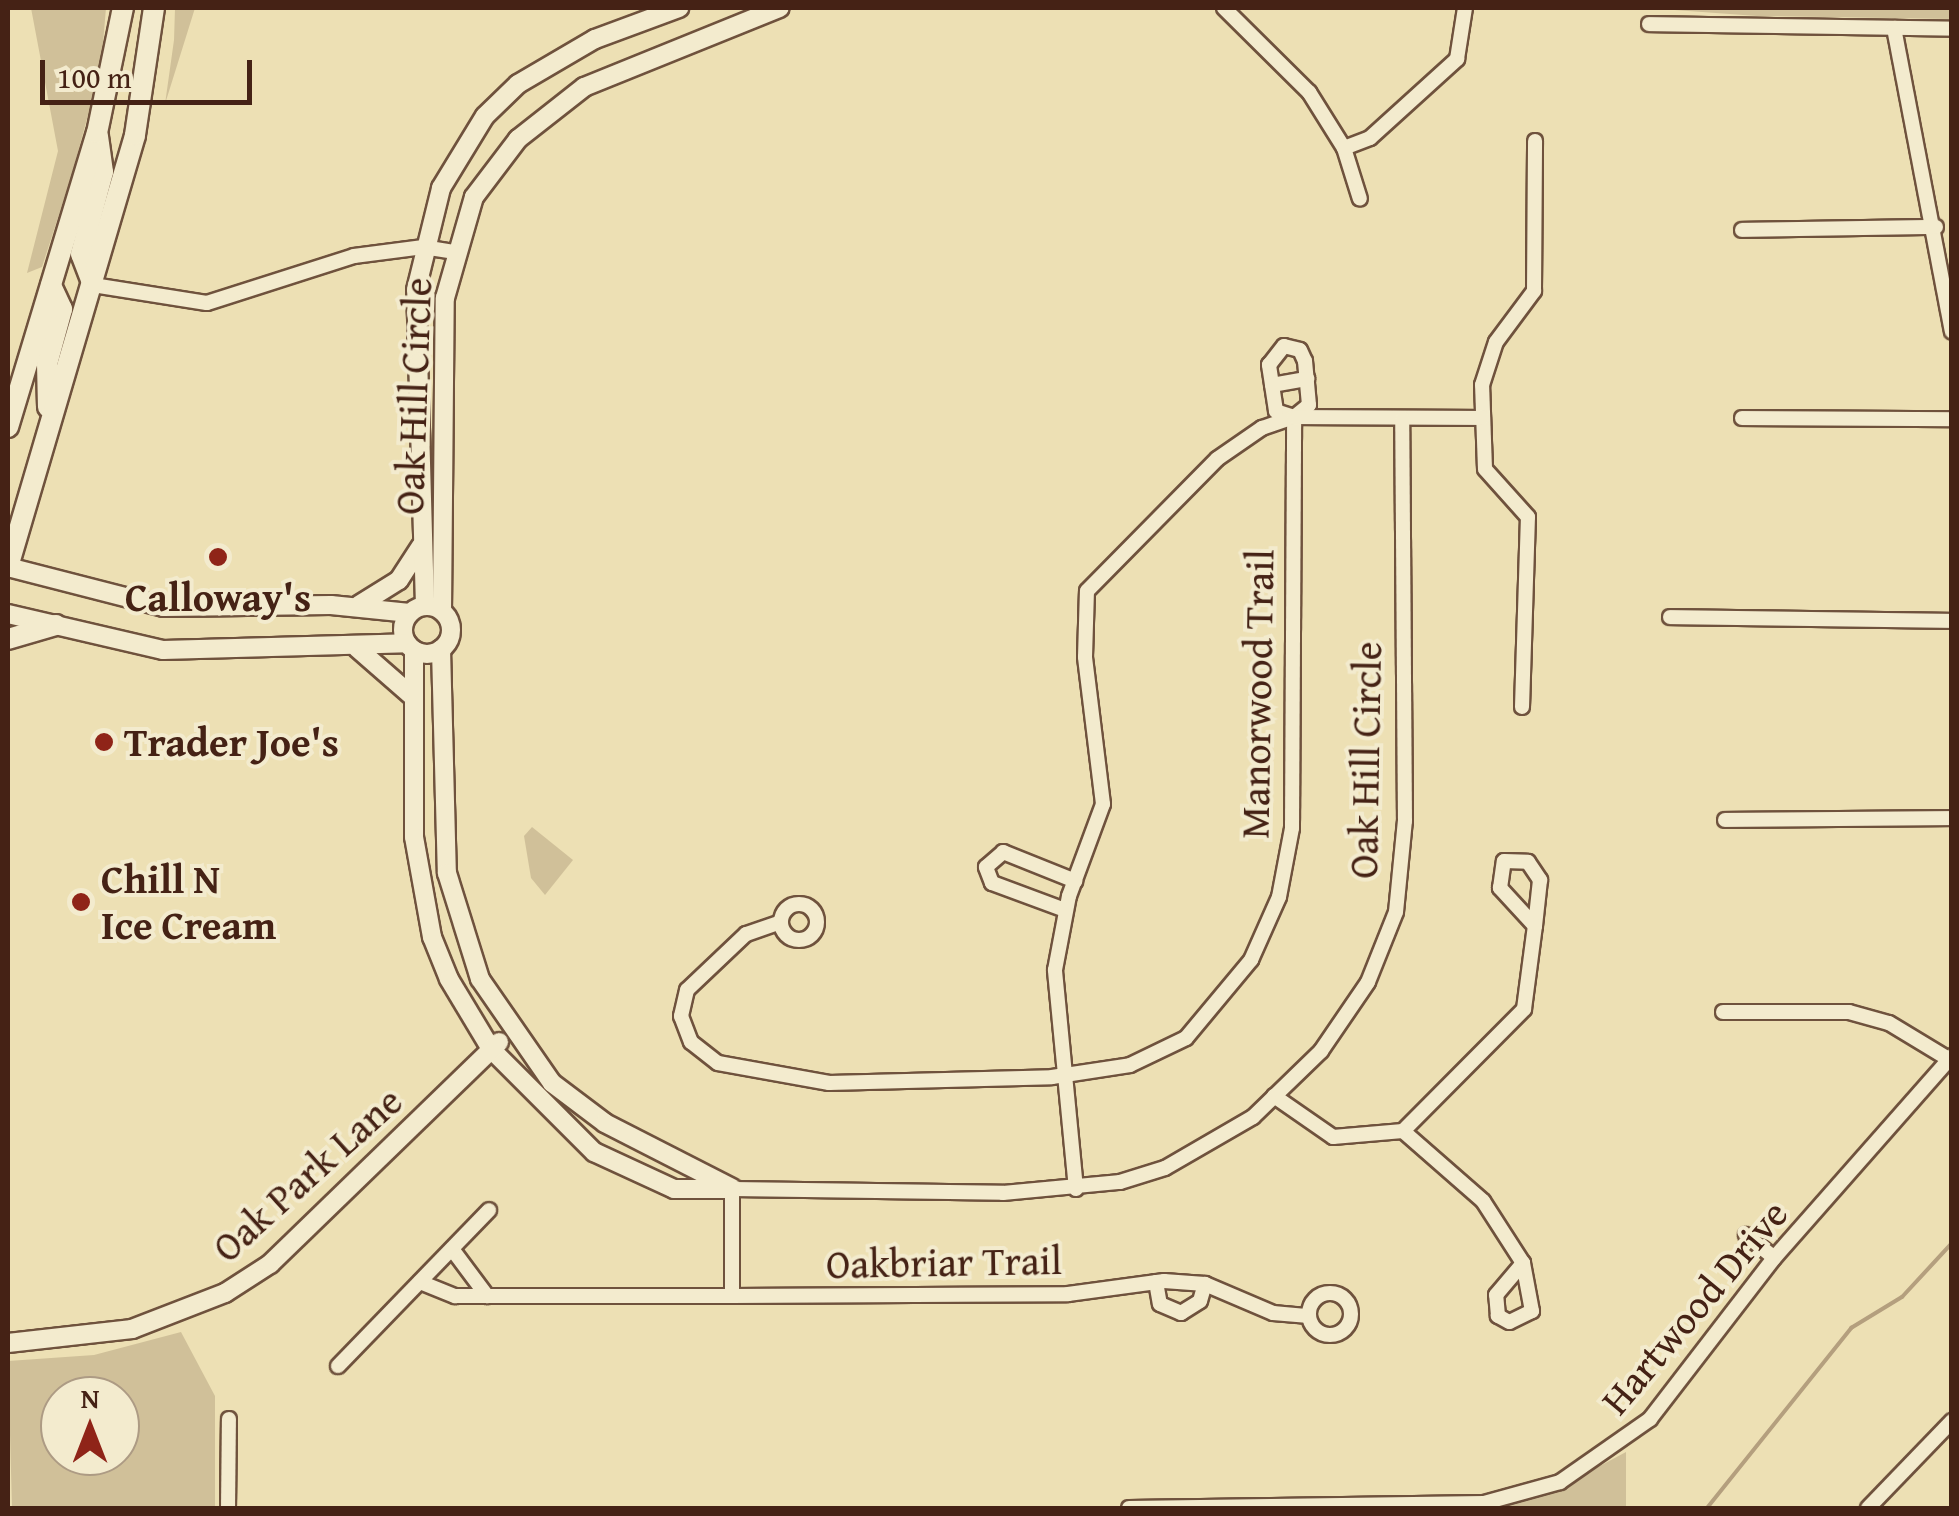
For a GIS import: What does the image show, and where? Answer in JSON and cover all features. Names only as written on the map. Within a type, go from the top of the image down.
[{"type":"main road","points":[[8,427],[97,133],[123,8]]},
{"type":"main road","points":[[8,567],[93,285],[144,98],[154,8]]},
{"type":"main road","points":[[93,285],[81,254],[103,172],[97,133]]},
{"type":"main road","points":[[45,444],[48,364],[62,309],[51,284]]},
{"type":"main road","points":[[8,639],[56,625]]},
{"type":"street","name":"Oak Hill Circle","points":[[426,610],[416,290],[422,247],[460,150],[518,84],[595,39],[680,8]]},
{"type":"street","name":"Oak Hill Circle","points":[[780,8],[584,87],[552,108],[494,164],[454,252],[445,298],[426,610],[411,646],[420,884],[449,980],[492,1049],[611,1162],[674,1189],[1076,1189],[1164,1168],[1254,1116],[1321,1052],[1358,996],[1396,912],[1405,822],[1402,419]]},
{"type":"street","points":[[1224,8],[1309,92],[1344,148],[1360,198]]},
{"type":"street","points":[[1344,148],[1379,131],[1456,59],[1465,8]]},
{"type":"street","points":[[1650,24],[1952,29]]},
{"type":"street","points":[[1894,28],[1936,227],[1952,331]]},
{"type":"street","points":[[1522,707],[1528,518],[1485,470],[1482,418],[1491,353],[1534,292],[1535,141]]},
{"type":"street","points":[[1742,230],[1936,227]]},
{"type":"street","points":[[93,285],[207,303],[354,256],[422,247],[454,252]]},
{"type":"street","points":[[1272,385],[1306,379],[1303,353],[1284,346],[1269,357],[1272,385],[1276,411],[1294,418],[1482,418]]},
{"type":"street","name":"Manorwood Trail","points":[[781,922],[746,934],[686,990],[681,1016],[691,1042],[718,1063],[830,1083],[1064,1075],[1130,1065],[1186,1038],[1251,960],[1279,897],[1292,828],[1294,418],[1308,409],[1306,379]]},
{"type":"street","points":[[1076,1189],[1055,970],[1065,910],[1103,804],[1085,656],[1088,592],[1235,443],[1294,418]]},
{"type":"street","points":[[1742,418],[1952,418]]},
{"type":"street","points":[[358,605],[399,580],[422,545]]},
{"type":"street","points":[[8,567],[164,607],[358,605],[426,610]]},
{"type":"street","name":"Oak Hill Circle","points":[[426,610],[451,628],[441,649],[446,873],[465,943],[510,1032],[552,1083],[606,1123],[732,1189]]},
{"type":"street","points":[[8,614],[163,650],[411,646],[441,649]]},
{"type":"street","points":[[1670,617],[1952,620]]},
{"type":"street","points":[[357,648],[412,696]]},
{"type":"street","points":[[1725,820],[1952,818]]},
{"type":"street","points":[[1065,910],[992,884],[986,867],[1003,852],[1075,882]]},
{"type":"street","points":[[1274,1096],[1333,1138],[1403,1131],[1524,1009],[1540,880],[1528,862],[1504,861],[1500,888],[1534,926]]},
{"type":"street","points":[[1723,1012],[1849,1012],[1889,1023],[1951,1058]]},
{"type":"street","name":"Oak Park Lane","points":[[8,1343],[132,1329],[224,1293],[270,1264],[510,1032]]},
{"type":"street","name":"Hartwood Drive","points":[[1129,1508],[1484,1502],[1560,1482],[1650,1419],[1774,1258],[1951,1058]]},
{"type":"street","points":[[1403,1131],[1483,1201],[1523,1264]]},
{"type":"street","points":[[732,1189],[732,1296]]},
{"type":"street","points":[[338,1366],[489,1210]]},
{"type":"street","points":[[1746,1235],[1774,1258]]},
{"type":"street","points":[[452,1249],[487,1296]]},
{"type":"street","name":"Oakbriar Trail","points":[[420,1282],[454,1296],[1068,1294],[1156,1282],[1205,1284],[1272,1313],[1309,1316]]},
{"type":"street","points":[[1156,1282],[1160,1304],[1181,1313],[1200,1301],[1205,1284]]},
{"type":"street","points":[[228,1508],[229,1419]]},
{"type":"street","points":[[1868,1508],[1952,1421]]},
{"type":"shaded area","points":[[31,8],[106,8],[101,67],[72,174],[42,267],[27,273],[58,151]]},
{"type":"shaded area","points":[[175,8],[195,8],[165,104],[174,40]]},
{"type":"shaded area","points":[[1647,8],[1951,8],[1952,19],[1757,16]]},
{"type":"shaded area","points":[[532,827],[573,860],[545,895],[531,878],[524,836]]},
{"type":"shaded area","points":[[181,1332],[215,1396],[215,1508],[12,1508],[8,1361],[94,1355]]},
{"type":"shaded area","points":[[1626,1452],[1626,1508],[1481,1508],[1568,1483]]},
{"type":"waterway","points":[[1707,1508],[1851,1328],[1902,1297],[1952,1243]]},
{"type":"place","name":"Calloway's","points":[[218,557]]},
{"type":"place","name":"Trader Joe's","points":[[104,742]]},
{"type":"place","name":"Chill N Ice Cream","points":[[81,902]]}]
